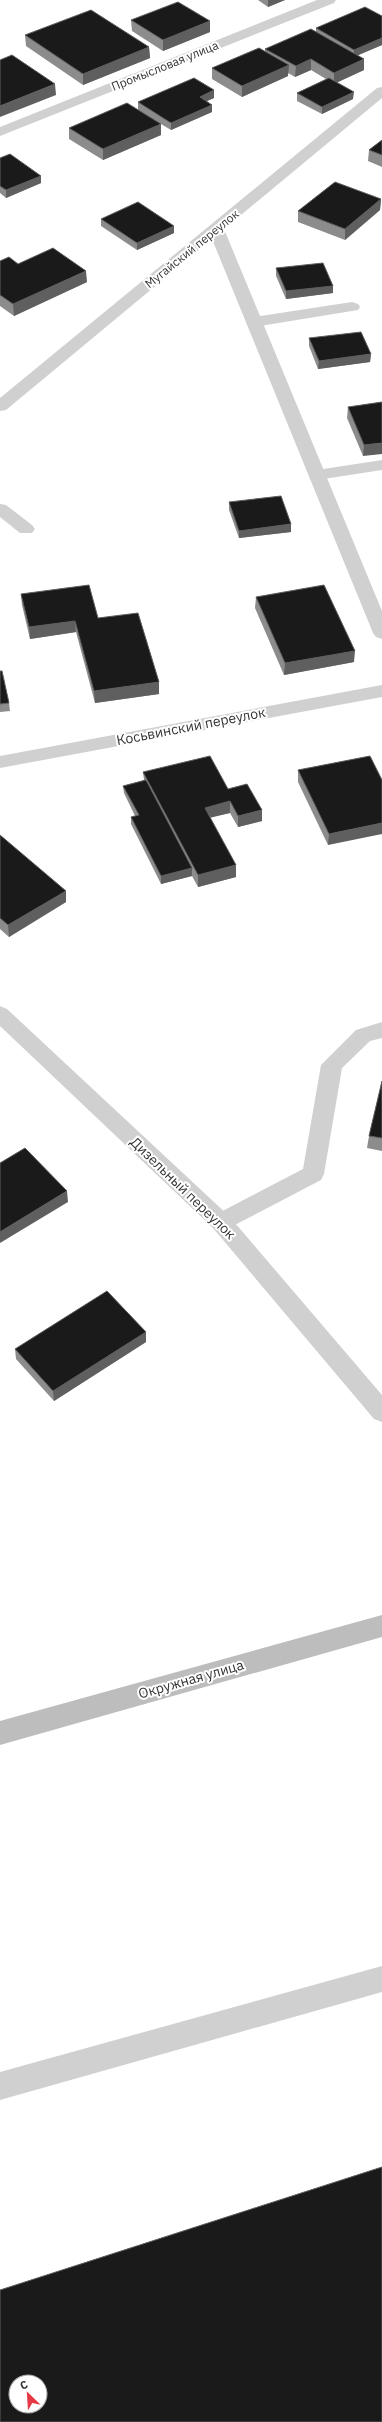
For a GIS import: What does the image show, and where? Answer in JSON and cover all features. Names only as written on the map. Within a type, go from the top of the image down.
[{"type":"main road","name":"Окружная улица","points":[[0,1733],[382,1626]]},
{"type":"street","name":"Промысловая улица","points":[[0,132],[330,0]]},
{"type":"street","name":"Мугайский переулок","points":[[0,406],[216,230],[382,91]]},
{"type":"street","points":[[216,230],[382,633]]},
{"type":"street","points":[[254,322],[352,307]]},
{"type":"street","points":[[317,475],[382,465]]},
{"type":"street","points":[[0,510],[26,529]]},
{"type":"street","name":"Косьвинский переулок","points":[[0,762],[382,691]]},
{"type":"street","name":"Дизельный переулок","points":[[0,1014],[221,1222],[382,1412]]},
{"type":"street","points":[[221,1222],[313,1174],[332,1065],[363,1035],[382,1030]]},
{"type":"street","points":[[0,2086],[382,1979]]},
{"type":"building","points":[[178,2],[210,21],[163,40],[131,20]]},
{"type":"building","points":[[365,7],[382,16],[382,38],[354,50],[316,28]]},
{"type":"building","points":[[91,10],[149,47],[83,74],[25,35]]},
{"type":"building","points":[[311,29],[364,59],[334,73],[311,59],[296,66],[265,49]]},
{"type":"building","points":[[259,48],[289,65],[242,86],[212,68]]},
{"type":"building","points":[[12,55],[55,84],[0,106],[0,60]]},
{"type":"building","points":[[194,78],[214,90],[200,97],[212,105],[171,123],[138,102]]},
{"type":"building","points":[[329,78],[354,92],[322,107],[297,93]]},
{"type":"building","points":[[127,103],[161,124],[103,149],[69,128]]},
{"type":"building","points":[[382,140],[382,155],[369,150]]},
{"type":"building","points":[[10,154],[41,176],[6,190],[0,186],[0,158]]},
{"type":"building","points":[[335,182],[381,199],[345,229],[298,211]]},
{"type":"building","points":[[138,202],[174,226],[137,243],[101,219]]},
{"type":"building","points":[[53,248],[86,271],[13,304],[0,295],[0,261],[9,257],[18,264]]},
{"type":"building","points":[[323,263],[333,286],[286,291],[276,268]]},
{"type":"building","points":[[361,332],[371,354],[319,361],[309,338]]},
{"type":"building","points":[[382,402],[382,443],[364,445],[348,407]]},
{"type":"building","points":[[281,496],[291,524],[239,531],[229,502]]},
{"type":"building","points":[[89,585],[98,618],[138,613],[159,682],[94,691],[75,621],[29,627],[21,594]]},
{"type":"building","points":[[324,585],[355,651],[285,663],[256,597]]},
{"type":"building","points":[[0,671],[2,671],[9,703],[0,704]]},
{"type":"building","points":[[210,756],[228,789],[247,784],[262,810],[238,816],[230,801],[205,808],[236,865],[198,875],[143,772]]},
{"type":"building","points":[[370,756],[382,780],[382,823],[329,834],[298,770]]},
{"type":"building","points":[[146,780],[192,868],[161,876],[131,817],[139,815],[123,786]]},
{"type":"building","points":[[0,835],[66,891],[8,925],[0,918]]},
{"type":"building","points":[[382,1081],[382,1138],[369,1136]]},
{"type":"building","points":[[25,1148],[67,1191],[0,1232],[0,1163]]},
{"type":"building","points":[[107,1291],[146,1332],[53,1391],[15,1349]]},
{"type":"building","points":[[382,2167],[382,2422],[0,2422],[0,2290]]}]
